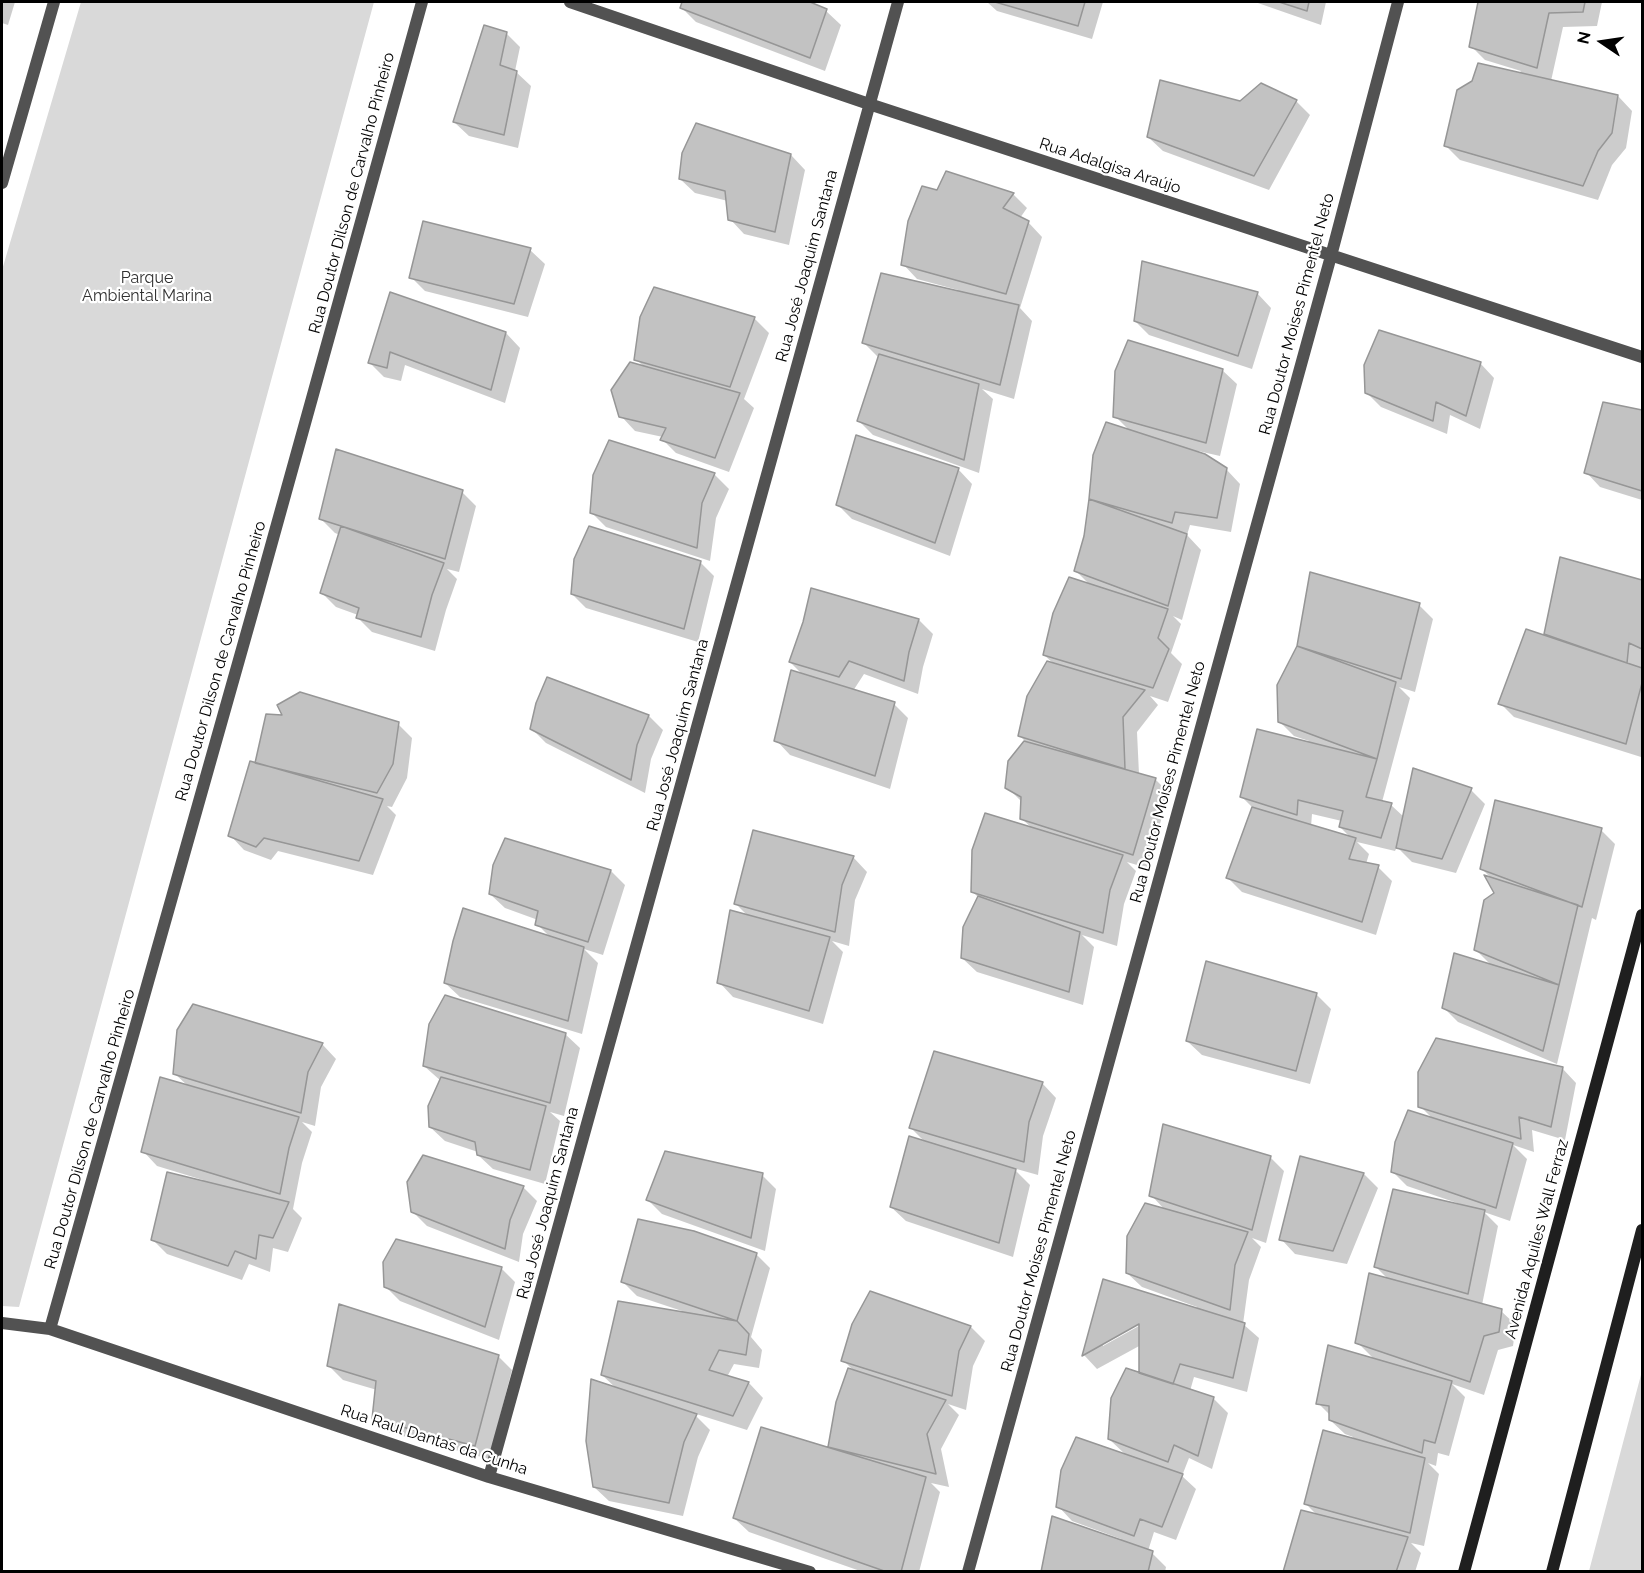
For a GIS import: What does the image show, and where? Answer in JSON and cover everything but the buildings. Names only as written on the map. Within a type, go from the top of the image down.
[{"type":"main road","name":"Avenida Aquiles Wall Ferraz","points":[[1464,1572],[1639,940],[1642,915]]},
{"type":"main road","points":[[1552,1572],[1642,1230]]},
{"type":"street","points":[[2,183],[54,2]]},
{"type":"street","name":"Rua Doutor Dilson de Carvalho Pinheiro","points":[[50,1329],[422,2]]},
{"type":"street","name":"Rua Adalgisa Araújo","points":[[570,2],[869,104],[1642,357]]},
{"type":"street","name":"Rua José Joaquim Santana","points":[[489,1477],[898,2]]},
{"type":"street","name":"Rua Doutor Moises Pimentel Neto","points":[[968,1572],[1398,2]]},
{"type":"street","name":"Rua Raul Dantas da Cunha","points":[[2,1323],[50,1329],[489,1477],[810,1572]]},
{"type":"green space","name":"Parque Ambiental Marina","points":[[81,2],[374,2],[19,1307],[2,1306],[2,270]]},
{"type":"green space","points":[[1642,1371],[1642,1571],[1589,1571]]}]
